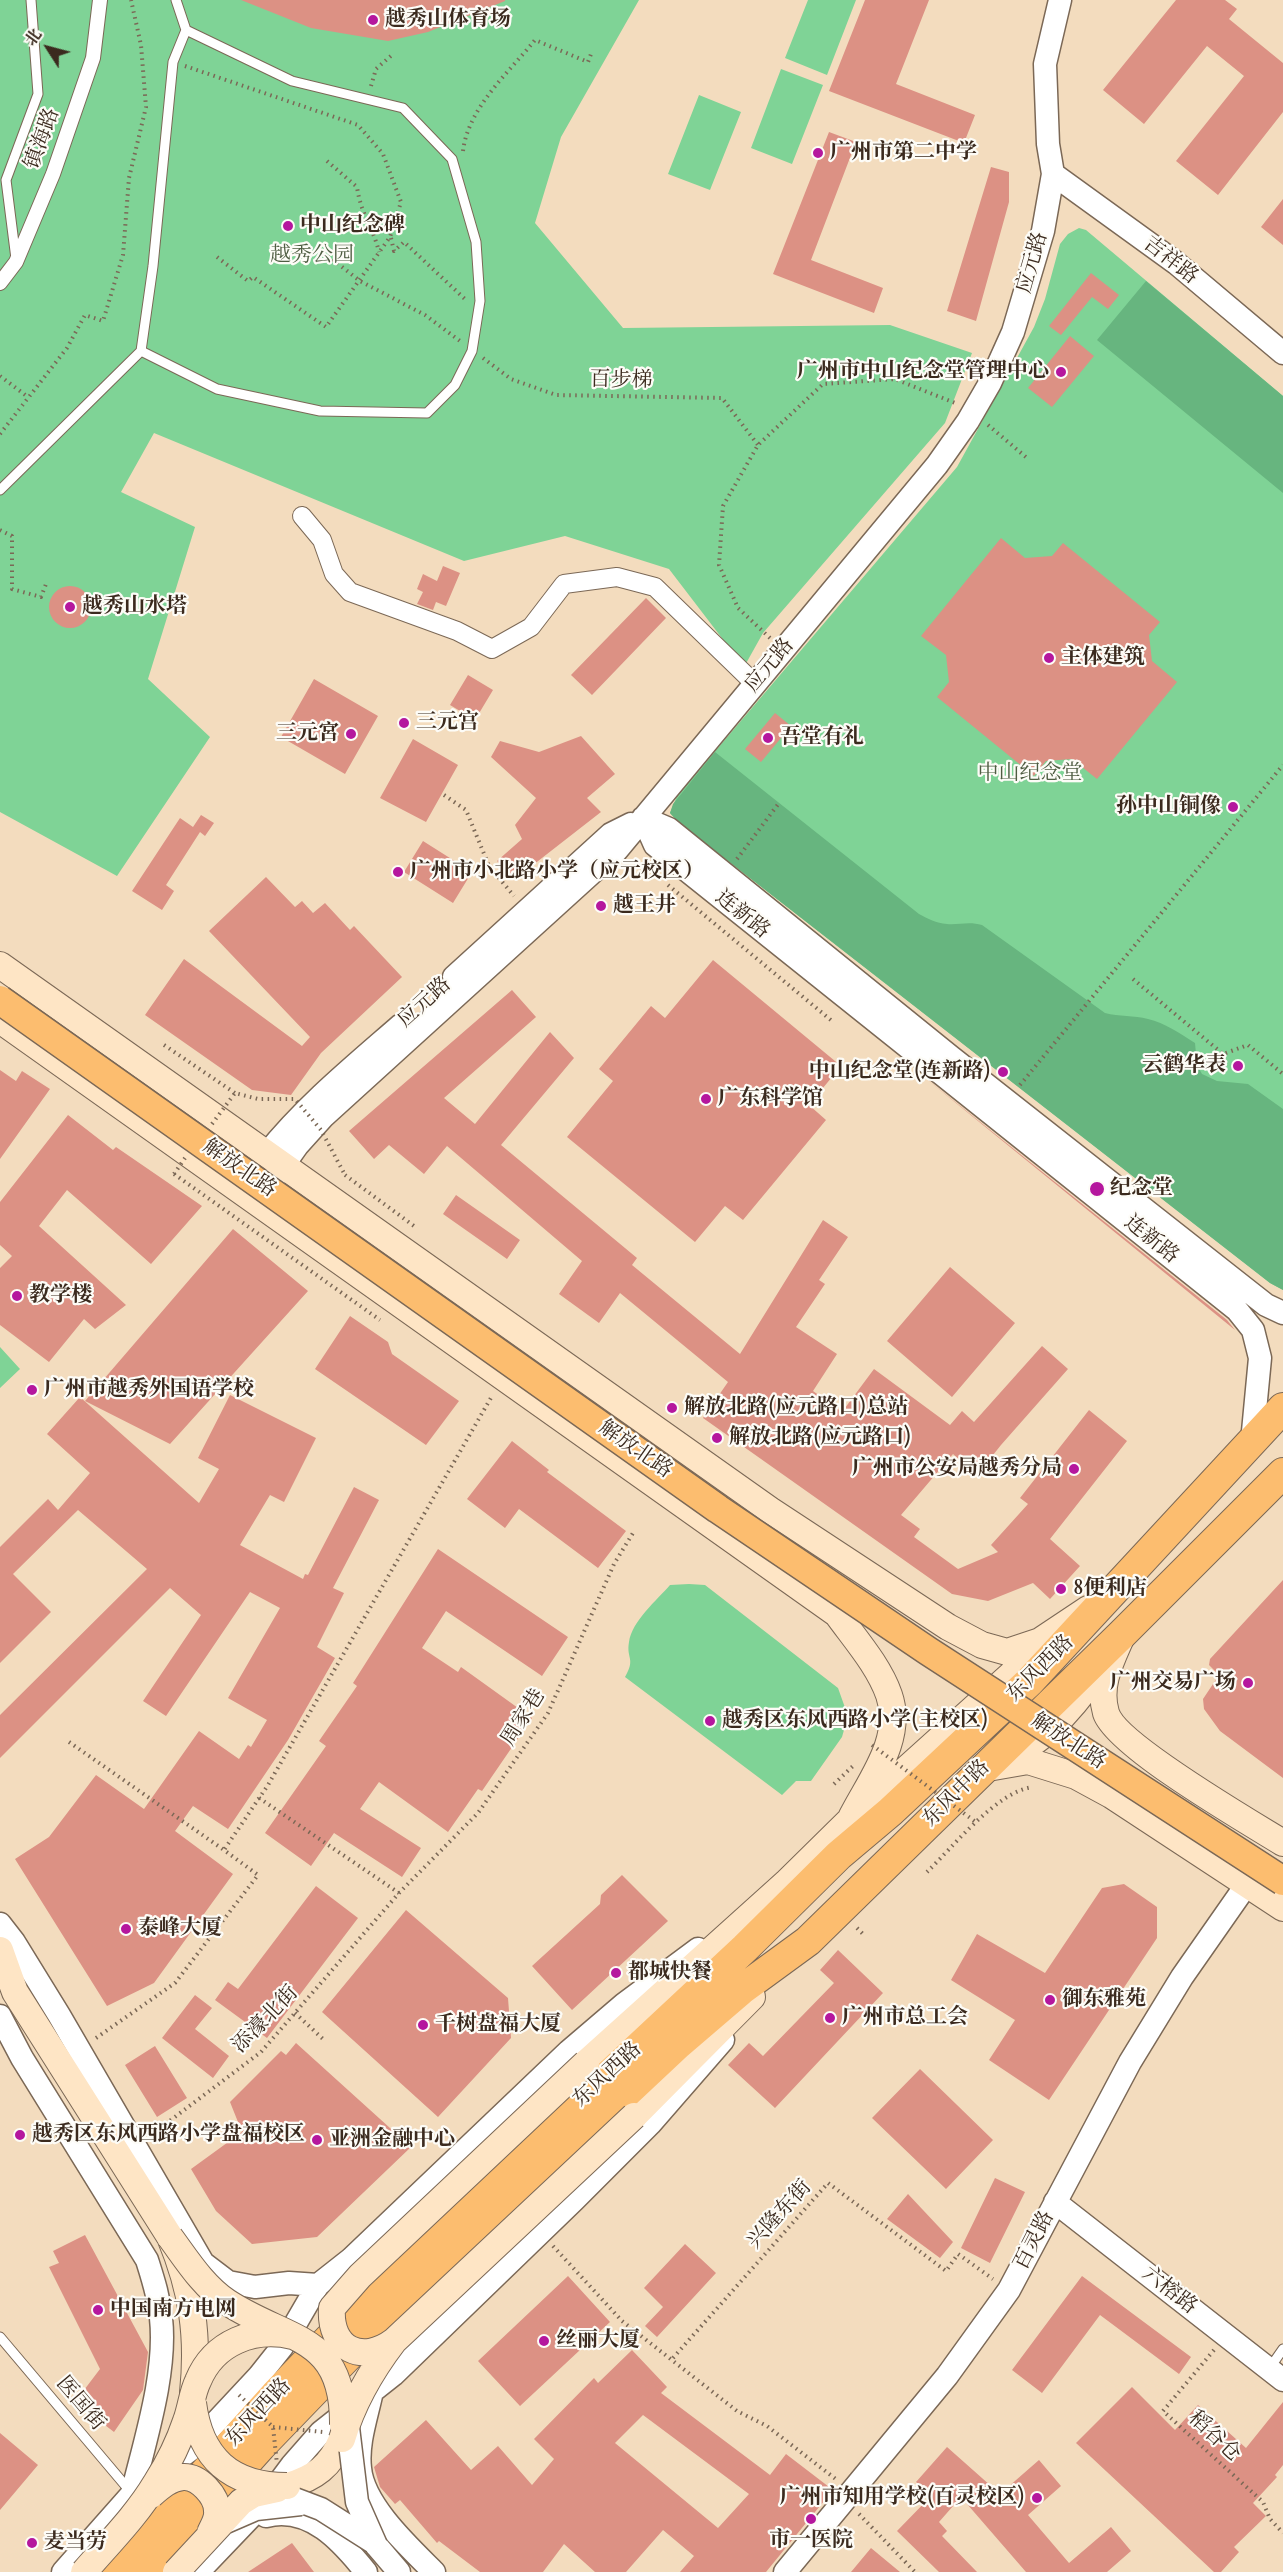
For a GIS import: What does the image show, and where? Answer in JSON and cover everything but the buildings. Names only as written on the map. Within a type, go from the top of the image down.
[{"type":"highway","points":[[1113,1592],[1283,1408]]},
{"type":"highway","name":"东风中路","points":[[626,2108],[710,2015],[808,1941],[1283,1473]]},
{"type":"highway","name":"东风西路","points":[[115,2572],[275,2395],[354,2313],[745,1948],[839,1855],[890,1812],[1029,1682],[1113,1592]]},
{"type":"highway","name":"东风西路","points":[[148,2572],[261,2446],[372,2331],[626,2108]]},
{"type":"main road","name":"解放北路","points":[[0,965],[770,1510],[948,1627],[982,1645],[1007,1652],[1040,1641],[1113,1592]]},
{"type":"main road","name":"解放北路","points":[[0,985],[776,1534],[913,1627],[1283,1866]]},
{"type":"main road","name":"解放北路","points":[[0,1000],[718,1509],[928,1651],[1280,1897]]},
{"type":"main road","name":"解放北路","points":[[0,1020],[837,1614],[881,1678],[893,1711],[890,1745],[851,1819],[839,1855]]},
{"type":"main road","name":"应元路","points":[[256,1202],[274,1161]]},
{"type":"main road","points":[[387,2351],[363,2354],[350,2350],[334,2331],[332,2308],[360,2276],[586,2063],[786,1883],[851,1819],[1012,1672],[1113,1592]]},
{"type":"main road","points":[[1122,1634],[1103,1687],[1107,1716],[1114,1727],[1172,1771],[1283,1843]]},
{"type":"main road","points":[[982,1769],[1028,1761],[1076,1776],[1111,1795],[1247,1884],[1280,1897]]},
{"type":"main road","points":[[1280,1897],[1269,1882],[1272,1869],[1283,1852]]},
{"type":"main road","points":[[0,1950],[8,1983],[170,2236],[213,2291],[227,2302],[307,2343],[324,2357],[341,2389],[338,2431],[334,2456],[323,2469],[310,2478],[271,2482],[226,2469],[207,2449],[196,2424],[193,2397],[195,2365],[192,2305],[185,2274],[170,2236]]},
{"type":"main road","points":[[338,2431],[387,2351],[626,2108]]},
{"type":"main road","points":[[84,2572],[179,2439],[198,2380],[212,2358],[232,2342],[258,2333],[293,2336]]},
{"type":"main road","points":[[139,2497],[185,2476],[197,2480],[213,2498],[218,2510],[215,2523],[208,2536]]},
{"type":"main road","points":[[176,2572],[241,2502],[271,2482]]},
{"type":"street","name":"镇海路","points":[[0,283],[16,262],[53,174],[93,58],[100,0]]},
{"type":"street","name":"应元路","points":[[274,1161],[286,1130],[316,1101],[611,834],[643,818],[937,465],[973,412],[990,383],[1013,332],[1043,231],[1053,174],[1048,144],[1045,64],[1060,0]]},
{"type":"street","name":"吉祥路","points":[[1053,174],[1176,263],[1283,353]]},
{"type":"street","points":[[302,516],[322,540],[334,574],[350,592],[457,631],[492,649],[531,627],[564,584],[617,577],[655,587],[755,684]]},
{"type":"street","points":[[274,1161],[617,850],[643,818]]},
{"type":"street","name":"连新路","points":[[643,818],[669,829],[1006,1101],[1242,1287],[1266,1305],[1283,1313]]},
{"type":"street","name":"连新路","points":[[643,818],[655,845],[1238,1310],[1252,1330],[1260,1358],[1252,1442]]},
{"type":"street","points":[[837,1614],[868,1622],[874,1620],[885,1604],[884,1593],[879,1583]]},
{"type":"street","points":[[63,2572],[190,2450],[259,2376],[282,2347],[318,2285],[351,2259],[569,2051],[624,2004],[786,1883]]},
{"type":"street","name":"百灵路","points":[[785,2572],[946,2376],[1009,2289],[1130,2062],[1182,1977],[1247,1884]]},
{"type":"street","points":[[0,1924],[20,1950],[203,2263],[228,2282],[255,2287],[289,2283],[318,2285]]},
{"type":"street","points":[[198,2572],[263,2504],[305,2448],[393,2375],[675,2097],[808,1941]]},
{"type":"street","points":[[0,2016],[28,2068],[147,2260],[158,2295],[162,2320],[157,2389],[139,2497]]},
{"type":"street","name":"六榕路","points":[[1055,2202],[1276,2375]]},
{"type":"street","points":[[354,2484],[362,2406],[387,2351]]},
{"type":"street","points":[[372,2391],[360,2453],[362,2482],[391,2525],[434,2572]]},
{"type":"street","points":[[338,2431],[363,2518],[376,2544],[399,2572]]},
{"type":"street","points":[[271,2482],[321,2509],[376,2544]]},
{"type":"street","points":[[208,2536],[239,2515],[256,2509],[289,2504],[321,2509]]},
{"type":"street","points":[[245,2523],[270,2515],[302,2517],[333,2534],[366,2572]]},
{"type":"lane","points":[[16,262],[6,180],[38,94],[31,0]]},
{"type":"lane","points":[[0,490],[141,351],[153,266],[173,62],[186,30],[176,0]]},
{"type":"lane","points":[[141,351],[217,389],[240,394],[320,411],[427,412],[455,385],[472,351],[480,301],[476,242],[452,159],[403,108],[292,81],[186,30]]},
{"type":"lane","name":"医国街","points":[[0,2337],[139,2497]]},
{"type":"lane","points":[[1276,2375],[1283,2349]]},
{"type":"path","points":[[0,434],[67,348],[85,315],[103,321],[123,255],[129,178],[146,107],[141,45],[131,0]]},
{"type":"path","points":[[459,185],[465,137],[484,100],[536,40],[588,62],[591,54]]},
{"type":"path","points":[[368,99],[376,69],[393,54]]},
{"type":"path","points":[[173,62],[358,125],[383,154],[401,202],[390,237],[326,327],[253,277],[248,282],[217,258]]},
{"type":"path","points":[[327,161],[357,187],[360,206],[366,223],[374,233],[380,253]]},
{"type":"path","points":[[390,237],[394,251],[404,242],[469,303],[474,296],[480,301]]},
{"type":"path","points":[[323,252],[360,281],[425,315],[472,351]]},
{"type":"path","name":"百步梯","points":[[472,351],[511,379],[556,395],[722,398],[758,445]]},
{"type":"path","points":[[0,376],[28,398]]},
{"type":"path","points":[[763,633],[738,608],[719,565],[723,506],[758,445],[823,384],[895,379],[973,412],[1027,458]]},
{"type":"path","points":[[0,530],[12,536],[12,589],[41,597],[46,584]]},
{"type":"path","points":[[1006,1101],[1283,765]]},
{"type":"path","points":[[444,795],[466,810],[489,866],[512,890],[522,913]]},
{"type":"path","points":[[732,864],[779,803]]},
{"type":"path","points":[[667,884],[832,1021]]},
{"type":"path","points":[[1133,979],[1223,1054],[1248,1045],[1283,1074]]},
{"type":"path","points":[[164,1045],[235,1093],[258,1099],[294,1099],[321,1130],[345,1175],[414,1226]]},
{"type":"path","points":[[224,1850],[259,1798],[503,1377]]},
{"type":"path","name":"周家巷","points":[[399,1893],[478,1813],[548,1713],[614,1564],[633,1533]]},
{"type":"path","points":[[69,1742],[258,1875],[175,1983],[79,2050]]},
{"type":"path","points":[[872,1745],[977,1823]]},
{"type":"path","points":[[927,1872],[1004,1798],[1023,1788],[1043,1786]]},
{"type":"path","points":[[259,1798],[399,1893]]},
{"type":"path","name":"添濠北街","points":[[135,2147],[261,2052],[399,1893]]},
{"type":"path","points":[[295,2013],[323,2039]]},
{"type":"path","name":"兴隆东街","points":[[673,2358],[828,2183],[946,2271],[958,2254],[1009,2289]]},
{"type":"path","points":[[540,2232],[622,2321],[673,2358],[737,2411],[767,2426],[849,2496],[915,2572]]},
{"type":"path","name":"稻谷仓","points":[[1226,2336],[1163,2411],[1263,2502],[1270,2518],[1283,2533]]},
{"type":"path","points":[[239,2395],[273,2427],[277,2455],[271,2482]]},
{"type":"path","points":[[273,2427],[338,2431]]},
{"type":"green space","name":"越秀公园","points":[[0,0],[639,0],[561,137],[535,223],[623,328],[890,325],[972,353],[945,423],[763,633],[744,667],[669,569],[565,536],[464,561],[154,433],[121,492],[195,527],[148,679],[210,737],[117,876],[0,812]]},
{"type":"green space","points":[[808,0],[856,0],[827,75],[785,58]]},
{"type":"green space","points":[[781,69],[823,85],[792,164],[751,148]]},
{"type":"green space","points":[[699,95],[741,112],[710,190],[668,174]]},
{"type":"green space","name":"中山纪念堂","points":[[1079,228],[1086,230],[1283,396],[1283,1290],[1270,1283],[678,822],[670,813],[677,796],[957,467],[1034,327],[1045,299],[1060,244],[1068,234]]},
{"type":"green space","points":[[1146,281],[1283,396],[1283,493],[1097,340]]},
{"type":"green space","points":[[715,752],[919,914],[932,921],[943,923],[982,925],[1105,1013],[1154,1021],[1195,1043],[1197,1065],[1202,1074],[1217,1081],[1248,1084],[1283,1109],[1283,1290],[1270,1283],[678,822],[670,813],[673,804]]},
{"type":"green space","points":[[0,1347],[20,1369],[0,1388]]},
{"type":"green space","points":[[670,1585],[705,1585],[838,1688],[848,1716],[842,1737],[811,1781],[796,1781],[782,1795],[625,1677],[630,1666],[629,1642],[635,1626]]},
{"type":"place","name":"越秀山体育场","points":[[373,20]]},
{"type":"place","name":"广州市第二中学","points":[[818,153]]},
{"type":"place","name":"中山纪念碑","points":[[288,226]]},
{"type":"place","name":"广州市中山纪念堂管理中心","points":[[1061,372]]},
{"type":"place","name":"越秀山水塔","points":[[70,607]]},
{"type":"place","name":"主体建筑","points":[[1049,658]]},
{"type":"place","name":"三元宫","points":[[404,723]]},
{"type":"place","name":"三元宮","points":[[351,734]]},
{"type":"place","name":"吾堂有礼","points":[[768,738]]},
{"type":"place","name":"孙中山铜像","points":[[1233,807]]},
{"type":"place","name":"广州市小北路小学（应元校区）","points":[[398,872]]},
{"type":"place","name":"越王井","points":[[601,906]]},
{"type":"place","name":"云鹤华表","points":[[1238,1066]]},
{"type":"place","name":"中山纪念堂(连新路)","points":[[1003,1072]]},
{"type":"place","name":"广东科学馆","points":[[706,1099]]},
{"type":"place","name":"纪念堂","points":[[1097,1189]]},
{"type":"place","name":"教学楼","points":[[17,1296]]},
{"type":"place","name":"广州市越秀外国语学校","points":[[32,1390]]},
{"type":"place","name":"解放北路(应元路口)总站","points":[[672,1408]]},
{"type":"place","name":"解放北路(应元路口)","points":[[717,1438]]},
{"type":"place","name":"广州市公安局越秀分局","points":[[1074,1469]]},
{"type":"place","name":"8便利店","points":[[1061,1589]]},
{"type":"place","name":"广州交易广场","points":[[1248,1683]]},
{"type":"place","name":"越秀区东风西路小学(主校区)","points":[[710,1721]]},
{"type":"place","name":"泰峰大厦","points":[[126,1929]]},
{"type":"place","name":"都城快餐","points":[[616,1973]]},
{"type":"place","name":"御东雅苑","points":[[1050,2000]]},
{"type":"place","name":"广州市总工会","points":[[830,2018]]},
{"type":"place","name":"千树盘福大厦","points":[[423,2025]]},
{"type":"place","name":"越秀区东风西路小学盘福校区","points":[[20,2135]]},
{"type":"place","name":"亚洲金融中心","points":[[317,2140]]},
{"type":"place","name":"中国南方电网","points":[[98,2310]]},
{"type":"place","name":"丝丽大厦","points":[[544,2341]]},
{"type":"place","name":"广州市知用学校(百灵校区)","points":[[1037,2498]]},
{"type":"place","name":"市一医院","points":[[811,2519]]},
{"type":"place","name":"麦当劳","points":[[32,2543]]}]
